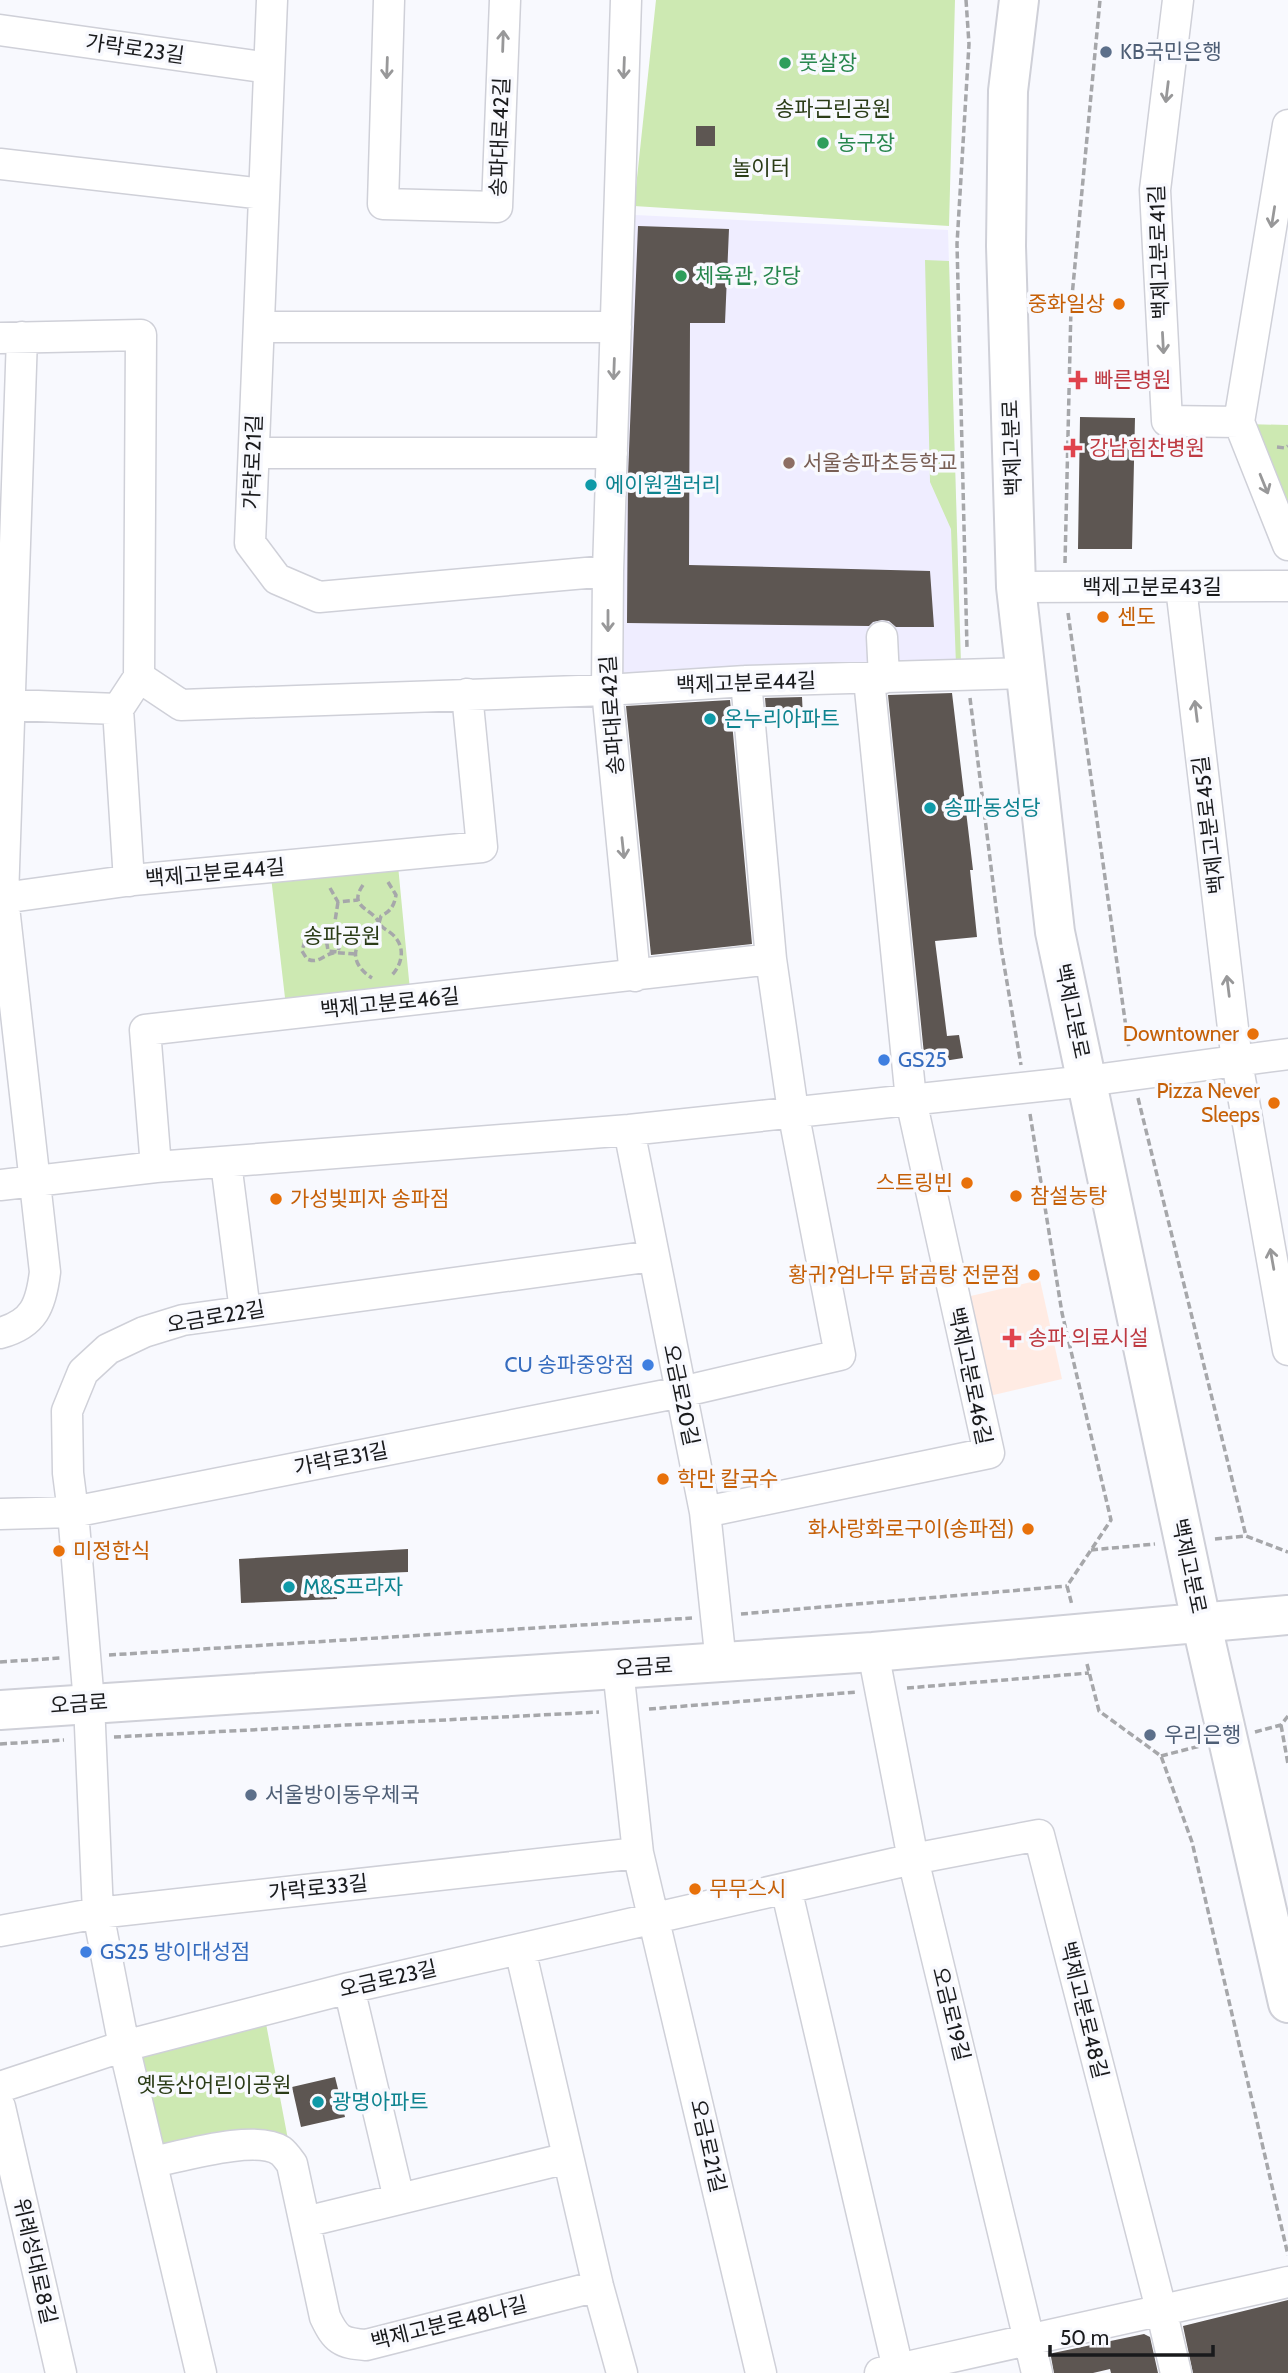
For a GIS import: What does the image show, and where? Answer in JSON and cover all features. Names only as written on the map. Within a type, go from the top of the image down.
[{"type":"main road","name":"백제고분로","points":[[1019,0],[1008,91],[1006,246],[1016,587],[1055,932],[1200,1621],[1288,2003]]},
{"type":"main road","name":"오금로","points":[[0,1710],[90,1721],[618,1669],[873,1652],[1288,1615]]},
{"type":"street","name":"가락로21길","points":[[272,0],[250,543],[276,579],[319,597],[608,571]]},
{"type":"street","name":"송파대로42길","points":[[390,0],[383,204],[497,207],[505,0]]},
{"type":"street","name":"송파대로42길","points":[[626,0],[608,571],[607,690],[635,976]]},
{"type":"street","name":"백제고분로41길","points":[[1178,0],[1155,190],[1167,421],[1239,422]]},
{"type":"street","name":"가락로23길","points":[[0,30],[270,68]]},
{"type":"street","points":[[1288,125],[1239,422],[1288,545]]},
{"type":"street","points":[[0,164],[264,194]]},
{"type":"street","points":[[259,327],[616,327]]},
{"type":"street","points":[[0,1333],[16,1329],[31,1316],[42,1295],[44,1272],[3,898],[10,705],[11,337],[141,335],[139,677],[118,709],[10,705]]},
{"type":"street","points":[[254,453],[612,453]]},
{"type":"street","name":"백제고분로43길","points":[[1016,587],[1288,586]]},
{"type":"street","name":"백제고분로45길","points":[[1181,587],[1237,1062],[1288,1350]]},
{"type":"street","name":"백제고분로46길","points":[[705,1511],[989,1453],[911,1100],[876,678],[882,637]]},
{"type":"street","name":"백제고분로44길","points":[[139,677],[181,705],[607,690],[746,681],[1025,673]]},
{"type":"street","points":[[681,1392],[841,1354],[793,1111],[771,960],[746,681]]},
{"type":"street","name":"백제고분로44길","points":[[3,898],[130,881],[371,867],[482,847],[467,694]]},
{"type":"street","name":"백제고분로44길","points":[[118,709],[130,881]]},
{"type":"street","name":"백제고분로46길","points":[[156,1167],[145,1030],[385,992],[635,976],[771,960]]},
{"type":"street","points":[[0,1185],[156,1167],[629,1130],[1087,1081],[1288,1054]]},
{"type":"street","name":"오금로20길","points":[[629,1130],[705,1511],[721,1662]]},
{"type":"street","points":[[226,1163],[245,1311]]},
{"type":"street","name":"오금로22길","points":[[90,1721],[68,1473],[67,1411],[83,1372],[108,1349],[144,1332],[183,1320],[653,1256]]},
{"type":"street","name":"가락로31길","points":[[0,1514],[73,1512],[681,1392]]},
{"type":"street","name":"오금로19길","points":[[873,1652],[913,1859],[1038,2373]]},
{"type":"street","name":"오금로21길","points":[[618,1669],[638,1853],[761,2373]]},
{"type":"street","points":[[90,1721],[97,1913],[124,2046],[201,2373]]},
{"type":"street","name":"백제고분로48길","points":[[913,1859],[1039,1835],[1176,2373]]},
{"type":"street","name":"가락로33길","points":[[0,1931],[97,1913],[638,1853]]},
{"type":"street","points":[[654,1918],[913,1859]]},
{"type":"street","points":[[786,1888],[893,2372],[1288,2281]]},
{"type":"street","name":"오금로23길","points":[[0,2087],[124,2046],[349,1988],[654,1918]]},
{"type":"street","points":[[520,1949],[598,2286],[622,2373]]},
{"type":"street","points":[[349,1988],[399,2199]]},
{"type":"street","name":"위례성대로8길","points":[[0,2107],[61,2373]]},
{"type":"street","name":"백제고분로48나길","points":[[153,2162],[259,2143],[281,2151],[292,2164],[325,2317],[333,2334],[348,2343],[366,2345],[598,2286]]},
{"type":"street","points":[[305,2222],[568,2158]]},
{"type":"path","points":[[0,1662],[715,1616],[1067,1586],[1111,1520],[1062,1313],[1002,947],[967,675],[957,244],[969,44],[966,0]]},
{"type":"path","points":[[1100,0],[1071,307],[1065,588],[1132,1073],[1246,1536],[1288,1552]]},
{"type":"path","points":[[371,867],[359,891],[358,900],[361,907],[376,916],[379,922],[383,929],[399,942],[402,953],[401,964],[385,992],[363,973],[356,954],[356,946],[361,939],[376,930],[379,922],[381,916],[389,912],[395,904],[396,895],[392,885],[371,867]]},
{"type":"path","points":[[338,902],[335,921],[340,943],[338,952]]},
{"type":"path","points":[[338,952],[314,962],[307,959],[302,950],[306,941],[312,937],[321,937],[327,944],[328,951],[338,952],[356,954]]},
{"type":"path","points":[[0,1744],[90,1721],[623,1711],[1089,1673],[1099,1711],[1161,1756],[1192,1842],[1288,2255]]},
{"type":"path","points":[[1288,1716],[1280,1725],[1288,1764]]},
{"type":"shaded area","name":"서울송파초등학교","points":[[635,215],[948,230],[961,665],[613,679]]},
{"type":"shaded area","name":"송파 의료시설","points":[[1040,1280],[1062,1379],[985,1397],[962,1298]]},
{"type":"green space","name":"송파근린공원","points":[[656,0],[955,0],[949,226],[634,206]]},
{"type":"green space","points":[[925,260],[949,261],[961,665],[956,665],[951,529],[930,482]]},
{"type":"green space","points":[[1245,424],[1288,425],[1288,534]]},
{"type":"green space","name":"송파공원","points":[[397,855],[411,1001],[287,1015],[270,868]]},
{"type":"green space","name":"옛동산어린이공원","points":[[264,2013],[290,2150],[157,2156],[130,2043]]},
{"type":"building","points":[[696,126],[715,126],[715,146],[696,146]]},
{"type":"building","points":[[638,226],[729,229],[725,323],[690,323],[689,565],[930,571],[934,627],[896,627],[889,621],[882,620],[869,626],[627,623],[628,476]]},
{"type":"building","points":[[1080,417],[1135,418],[1132,549],[1078,549]]},
{"type":"building","points":[[952,693],[973,870],[970,870],[977,937],[935,941],[947,1036],[959,1035],[963,1058],[925,1064],[888,695]]},
{"type":"building","points":[[802,697],[803,719],[767,721],[765,698]]},
{"type":"building","points":[[730,700],[752,944],[651,955],[626,706]]},
{"type":"building","name":"M&S프라자","points":[[408,1549],[408,1572],[336,1575],[337,1599],[241,1603],[239,1559]]},
{"type":"building","name":"광명아파트","points":[[335,2077],[345,2117],[301,2127],[292,2087]]},
{"type":"building","points":[[1288,2300],[1288,2373],[1193,2373],[1183,2326]]},
{"type":"building","points":[[1144,2334],[1150,2337],[1158,2373],[1111,2373],[1110,2369],[1093,2373],[1054,2373],[1051,2357],[1053,2353]]},
{"type":"place","name":"KB국민은행","points":[[1106,52]]},
{"type":"place","name":"풋살장","points":[[785,63]]},
{"type":"place","name":"농구장","points":[[823,143]]},
{"type":"place","name":"체육관, 강당","points":[[681,276]]},
{"type":"place","name":"중화일상","points":[[1119,304]]},
{"type":"place","name":"빠른병원","points":[[1078,380]]},
{"type":"place","name":"강남힘찬병원","points":[[1073,448]]},
{"type":"place","name":"서울송파초등학교","points":[[789,463]]},
{"type":"place","name":"에이원갤러리","points":[[591,485]]},
{"type":"place","name":"센도","points":[[1103,617]]},
{"type":"place","name":"온누리아파트","points":[[710,719]]},
{"type":"place","name":"송파동성당","points":[[930,808]]},
{"type":"place","name":"Downtowner","points":[[1253,1034]]},
{"type":"place","name":"GS25","points":[[884,1060]]},
{"type":"place","name":"Pizza Never Sleeps","points":[[1274,1103]]},
{"type":"place","name":"스트링빈","points":[[967,1183]]},
{"type":"place","name":"참설농탕","points":[[1016,1196]]},
{"type":"place","name":"가성빛피자 송파점","points":[[276,1199]]},
{"type":"place","name":"황귀?엄나무 닭곰탕 전문점","points":[[1034,1275]]},
{"type":"place","name":"송파 의료시설","points":[[1012,1338]]},
{"type":"place","name":"CU 송파중앙점","points":[[648,1365]]},
{"type":"place","name":"학만 칼국수","points":[[663,1479]]},
{"type":"place","name":"화사랑화로구이(송파점)","points":[[1028,1529]]},
{"type":"place","name":"미정한식","points":[[59,1551]]},
{"type":"place","name":"M&S프라자","points":[[289,1587]]},
{"type":"place","name":"우리은행","points":[[1150,1735]]},
{"type":"place","name":"서울방이동우체국","points":[[251,1795]]},
{"type":"place","name":"무무스시","points":[[695,1889]]},
{"type":"place","name":"GS25 방이대성점","points":[[86,1952]]},
{"type":"place","name":"광명아파트","points":[[318,2102]]},
{"type":"park label","name":"놀이터","points":[[761,168]]}]
